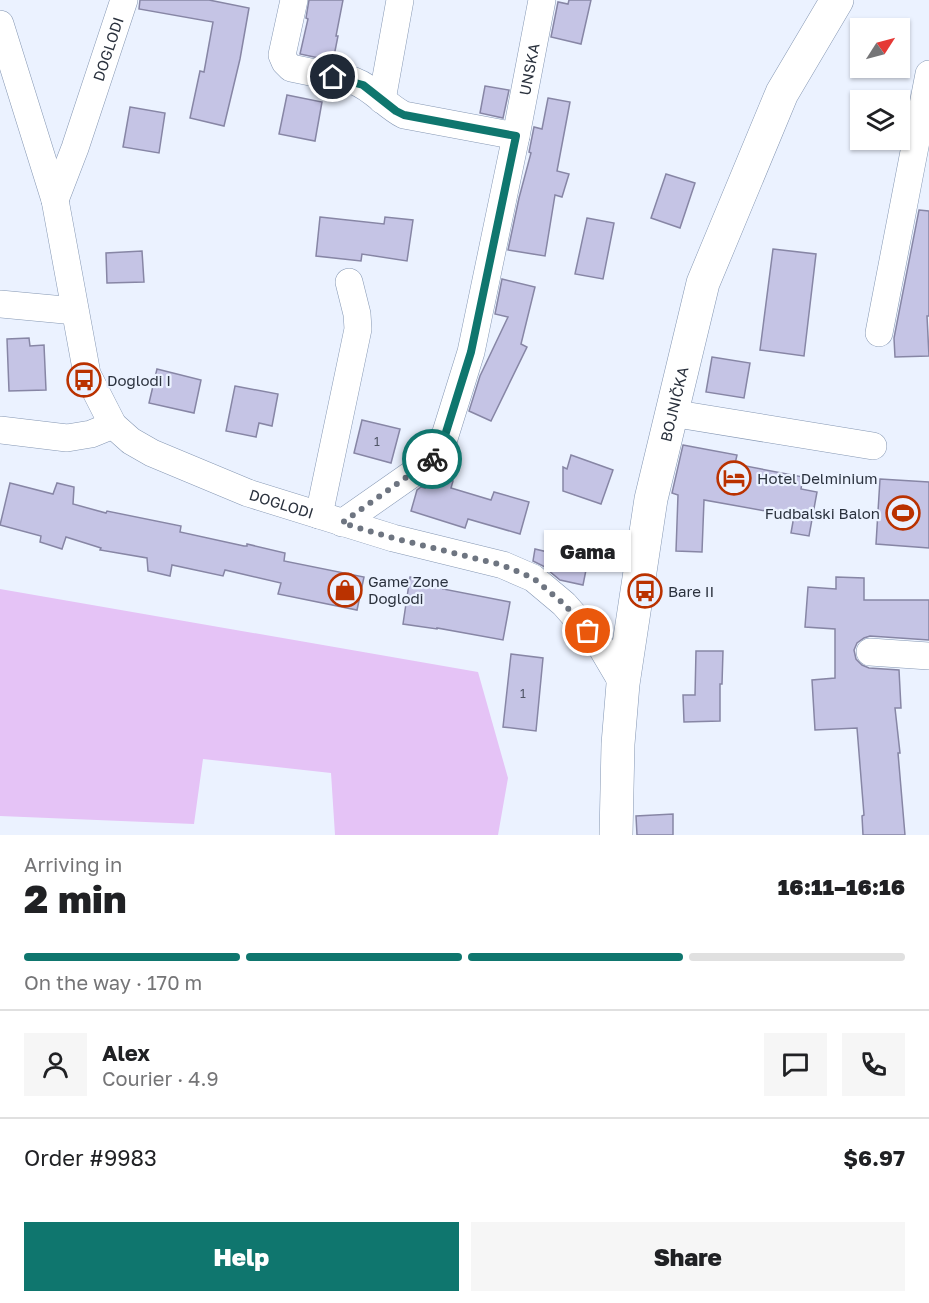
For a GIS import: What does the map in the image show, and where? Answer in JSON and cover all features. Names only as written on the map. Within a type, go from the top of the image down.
[{"type":"main road","name":"BOJNIČKA","points":[[616,835],[618,744],[623,684],[651,499],[703,283],[782,93],[837,0]]},
{"type":"street","name":"DOGLODI","points":[[56,200],[124,0]]},
{"type":"street","points":[[294,0],[282,55],[291,68],[354,81],[404,115],[516,136]]},
{"type":"street","points":[[382,100],[400,0]]},
{"type":"street","name":"UNSKA","points":[[331,519],[432,460],[442,445],[471,352],[542,0]]},
{"type":"street","name":"DOGLODI","points":[[0,24],[56,200],[87,374],[113,425],[131,441],[152,453],[248,493],[393,538],[502,565],[533,578],[564,604],[600,645],[623,684]]},
{"type":"street","points":[[879,333],[929,74]]},
{"type":"street","points":[[331,519],[358,329],[357,314],[349,282]]},
{"type":"street","points":[[0,304],[75,311]]},
{"type":"street","points":[[671,413],[873,446]]},
{"type":"street","points":[[0,430],[67,438],[91,434],[113,425]]},
{"type":"street","points":[[870,652],[929,656]]},
{"type":"shaded area","points":[[0,589],[478,672],[508,778],[498,835],[335,835],[331,773],[203,759],[194,824],[0,816]]},
{"type":"building","points":[[140,0],[209,0],[249,8],[224,126],[190,118],[200,71],[204,72],[213,22],[139,9]]},
{"type":"building","points":[[309,0],[343,0],[333,61],[300,54],[308,19],[306,18]]},
{"type":"building","points":[[569,0],[591,0],[581,44],[551,37],[558,2],[568,4]]},
{"type":"building","points":[[485,86],[509,90],[503,118],[480,113]]},
{"type":"building","points":[[287,95],[322,102],[315,141],[279,134]]},
{"type":"building","points":[[548,98],[570,102],[557,171],[569,174],[562,197],[555,195],[545,256],[508,250],[531,153],[529,152],[534,127],[542,129]]},
{"type":"building","points":[[130,107],[165,113],[159,153],[123,147]]},
{"type":"building","points":[[666,174],[695,183],[680,228],[651,218]]},
{"type":"building","points":[[919,210],[929,211],[929,316],[927,316],[929,356],[895,357],[894,338]]},
{"type":"building","points":[[320,217],[384,224],[385,217],[413,220],[407,261],[362,254],[361,261],[316,256]]},
{"type":"building","points":[[587,218],[614,223],[603,279],[575,274]]},
{"type":"building","points":[[773,249],[816,254],[804,356],[760,350]]},
{"type":"building","points":[[142,251],[144,282],[107,283],[106,253]]},
{"type":"building","points":[[502,279],[535,287],[521,344],[527,347],[491,421],[469,411],[480,376],[508,317],[495,314]]},
{"type":"building","points":[[29,338],[30,346],[44,345],[46,390],[9,391],[7,339]]},
{"type":"building","points":[[712,357],[750,363],[744,398],[706,392]]},
{"type":"building","points":[[157,369],[201,380],[194,413],[149,403]]},
{"type":"building","points":[[235,386],[278,394],[272,426],[259,423],[256,437],[226,431]]},
{"type":"building","points":[[362,420],[400,429],[391,463],[354,453]]},
{"type":"building","points":[[683,445],[737,455],[735,464],[803,477],[801,489],[817,492],[809,536],[791,533],[794,516],[704,500],[702,552],[676,551],[678,495],[672,493]]},
{"type":"building","points":[[571,455],[613,470],[601,504],[563,491],[563,467],[567,469]]},
{"type":"building","points":[[437,476],[453,481],[451,488],[491,500],[494,492],[529,502],[520,534],[468,519],[465,528],[411,511],[417,490],[421,487],[425,488],[427,483]]},
{"type":"building","name":"Fudbalski Balon","points":[[880,479],[929,482],[929,548],[876,544]]},
{"type":"building","points":[[10,483],[53,494],[57,483],[74,487],[73,504],[106,513],[107,511],[181,526],[180,532],[285,553],[284,561],[364,577],[357,610],[278,594],[281,583],[225,570],[223,576],[172,565],[170,576],[148,571],[147,558],[100,550],[101,548],[66,537],[62,549],[40,542],[41,536],[0,525]]},
{"type":"building","points":[[558,544],[590,550],[583,585],[560,580],[533,561],[535,549],[556,554]]},
{"type":"building","points":[[410,577],[444,582],[443,589],[510,602],[503,640],[403,624]]},
{"type":"building","points":[[836,577],[864,578],[864,600],[929,600],[929,640],[870,636],[857,643],[854,650],[856,659],[862,665],[869,668],[899,670],[901,708],[895,708],[905,835],[863,835],[862,816],[864,815],[857,728],[815,730],[812,680],[835,678],[835,629],[805,627],[808,587],[836,589]]},
{"type":"building","points":[[696,651],[723,651],[720,721],[684,722],[683,695],[695,695]]},
{"type":"building","points":[[511,654],[543,658],[536,731],[503,727]]},
{"type":"building","points":[[673,814],[673,835],[637,835],[636,816]]},
{"type":"way so far","points":[[432,459],[342,523],[502,565],[533,578],[564,604],[588,631]]},
{"type":"place","name":"Doglodi I","points":[[84,380]]},
{"type":"place","name":"Hotel Delminium","points":[[734,478]]},
{"type":"place","name":"Fudbalski Balon","points":[[903,513]]},
{"type":"place","name":"Game Zone Doglodi","points":[[345,590]]},
{"type":"place","name":"Bare II","points":[[645,591]]},
{"type":"place","name":"Gama","points":[[588,631]]},
{"type":"route","points":[[333,77],[363,85],[404,115],[516,136],[471,352],[442,445],[432,459]]}]
